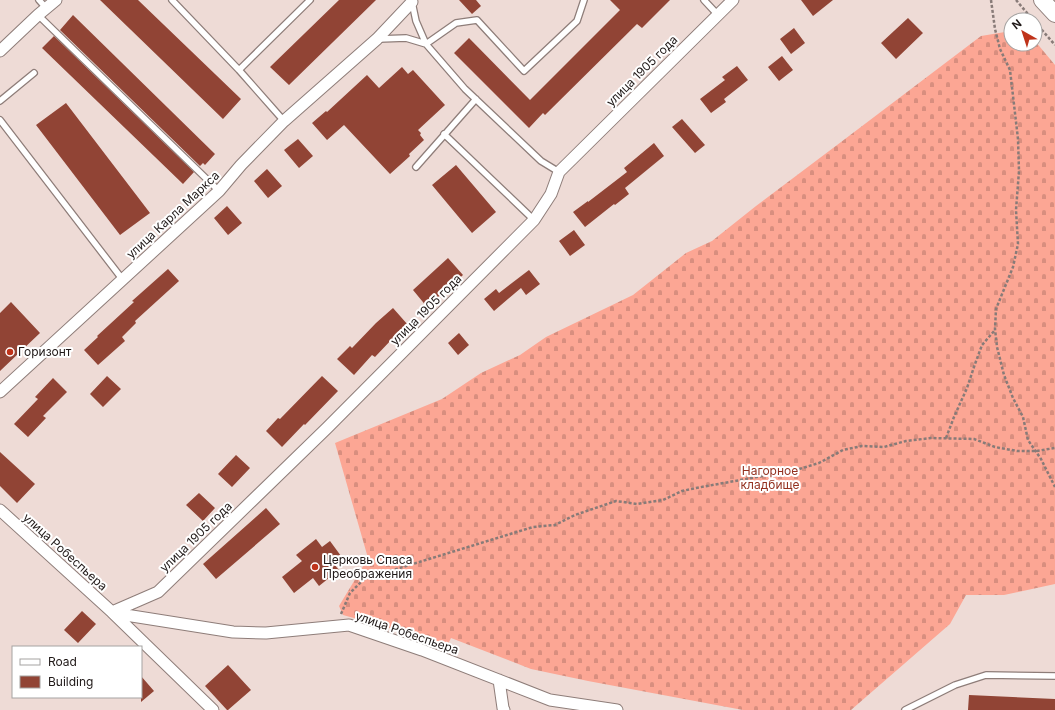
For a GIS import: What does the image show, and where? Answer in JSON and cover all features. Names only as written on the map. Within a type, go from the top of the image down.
[{"type":"main road","points":[[1042,0],[1055,14]]},
{"type":"street","points":[[0,51],[56,0]]},
{"type":"street","name":"улица 1905 года","points":[[112,612],[158,592],[327,428],[534,220],[551,194],[559,172],[733,0]]},
{"type":"street","name":"улица Карла Маркса","points":[[0,392],[219,192],[241,166],[284,121],[377,39],[412,1]]},
{"type":"street","name":"улица Робеспьера","points":[[0,510],[112,612],[213,710]]},
{"type":"street","name":"улица Робеспьера","points":[[112,612],[233,632],[266,633],[349,625],[422,650],[550,700],[617,710]]},
{"type":"street","points":[[499,680],[504,710]]},
{"type":"lane","points":[[39,0],[42,12],[219,192]]},
{"type":"lane","points":[[172,0],[239,70],[284,121]]},
{"type":"lane","points":[[239,70],[310,0]]},
{"type":"lane","points":[[426,44],[456,23],[477,20],[524,71],[577,22],[584,0]]},
{"type":"lane","points":[[704,0],[718,14]]},
{"type":"lane","points":[[412,1],[416,22],[426,44],[465,89],[541,161],[559,172]]},
{"type":"lane","points":[[377,39],[406,38],[426,44]]},
{"type":"lane","points":[[0,101],[34,73]]},
{"type":"lane","points":[[416,167],[476,99]]},
{"type":"lane","points":[[0,120],[123,280]]},
{"type":"lane","points":[[444,134],[534,220]]},
{"type":"lane","points":[[905,710],[955,685],[986,675],[1055,676]]},
{"type":"path","points":[[991,0],[995,29],[1000,49],[1010,70],[1016,113],[1019,171],[1016,210],[1018,244],[1013,267],[996,309],[995,329],[997,348],[1004,375],[1022,417],[1028,440],[1041,459],[1055,488]]},
{"type":"path","points":[[1016,0],[1026,12]]},
{"type":"path","points":[[1043,31],[1055,45]]},
{"type":"path","points":[[946,438],[967,388],[982,345],[995,329]]},
{"type":"path","points":[[335,626],[350,593],[364,579],[533,527],[555,525],[575,515],[616,501],[637,504],[663,500],[682,491],[796,470],[819,463],[843,450],[862,446],[884,447],[906,441],[946,438],[974,439],[995,447],[1017,451],[1036,451],[1055,448]]},
{"type":"green space","name":"Нагорное кладбище","points":[[1003,32],[1003,52],[1043,52],[1043,51],[1055,65],[1055,584],[1004,595],[966,595],[950,624],[851,710],[743,710],[531,669],[451,638],[448,644],[343,615],[339,606],[368,558],[335,443],[442,399],[481,373],[520,355],[546,337],[633,295],[686,253],[712,241],[981,36]]},
{"type":"building","points":[[100,0],[138,0],[241,99],[223,119]]},
{"type":"building","points":[[339,0],[376,0],[289,85],[270,67]]},
{"type":"building","points":[[459,0],[476,0],[481,6],[472,14]]},
{"type":"building","points":[[610,0],[670,0],[642,28],[637,24],[545,115],[543,113],[529,128],[454,53],[469,38],[530,100],[620,10]]},
{"type":"building","points":[[801,0],[833,0],[813,16]]},
{"type":"building","points":[[73,15],[215,154],[205,165],[203,163],[200,166],[60,30]]},
{"type":"building","points":[[908,18],[923,33],[896,59],[881,43]]},
{"type":"building","points":[[794,28],[805,43],[791,54],[780,39]]},
{"type":"building","points":[[54,36],[194,172],[183,184],[42,48]]},
{"type":"building","points":[[782,56],[793,70],[779,81],[768,67]]},
{"type":"building","points":[[737,66],[748,80],[724,99],[726,102],[711,113],[700,99],[725,80],[722,77]]},
{"type":"building","points":[[402,67],[408,74],[413,70],[445,105],[418,130],[424,140],[409,154],[410,156],[390,174],[344,125],[327,140],[312,123],[326,111],[327,112],[367,75],[379,88]]},
{"type":"building","points":[[66,103],[150,213],[120,235],[36,125]]},
{"type":"building","points":[[682,119],[705,145],[695,153],[672,127]]},
{"type":"building","points":[[298,139],[313,156],[299,168],[284,150]]},
{"type":"building","points":[[654,143],[664,156],[625,188],[629,194],[585,227],[573,212],[627,172],[624,168]]},
{"type":"building","points":[[456,165],[496,212],[472,233],[432,185]]},
{"type":"building","points":[[267,169],[282,186],[268,198],[254,181]]},
{"type":"building","points":[[227,206],[242,223],[228,235],[214,218]]},
{"type":"building","points":[[574,230],[585,245],[570,256],[559,241]]},
{"type":"building","points":[[448,258],[463,275],[427,307],[413,290]]},
{"type":"building","points":[[168,269],[179,281],[135,321],[136,323],[122,337],[125,341],[98,365],[84,350],[134,302],[132,301]]},
{"type":"building","points":[[529,270],[540,284],[526,295],[521,288],[494,311],[484,299],[496,289],[499,293]]},
{"type":"building","name":"Горизонт","points":[[11,302],[40,333],[0,371],[0,313]]},
{"type":"building","points":[[393,308],[408,325],[375,357],[372,355],[354,375],[337,359],[350,346],[352,348]]},
{"type":"building","points":[[459,333],[469,345],[458,355],[448,343]]},
{"type":"building","points":[[107,376],[121,389],[103,407],[90,394]]},
{"type":"building","points":[[322,376],[338,391],[282,447],[266,431],[278,418],[280,419]]},
{"type":"building","points":[[53,378],[67,392],[43,416],[46,418],[28,437],[14,424],[38,399],[35,397]]},
{"type":"building","points":[[0,452],[35,484],[17,503],[0,486]]},
{"type":"building","points":[[236,455],[250,468],[232,487],[218,474]]},
{"type":"building","points":[[199,493],[215,508],[203,521],[186,505]]},
{"type":"building","points":[[266,508],[280,524],[216,579],[203,564]]},
{"type":"building","name":"Церковь Спаса Преображения","points":[[316,539],[322,547],[330,541],[341,556],[333,563],[339,570],[319,586],[313,578],[294,593],[282,577],[302,561],[296,555]]},
{"type":"building","points":[[82,611],[96,624],[78,643],[64,630]]},
{"type":"building","points":[[228,665],[251,690],[227,710],[205,686]]},
{"type":"building","points":[[142,677],[154,691],[141,702],[142,698]]},
{"type":"building","points":[[969,695],[1055,699],[1055,710],[968,710]]},
{"type":"place","name":"Горизонт","points":[[10,352]]},
{"type":"place","name":"Церковь Спаса Преображения","points":[[315,567]]}]
